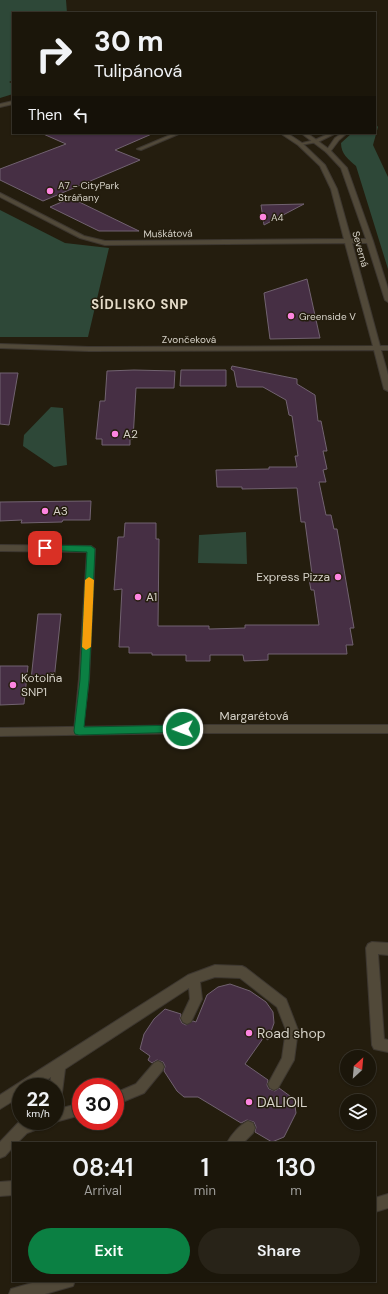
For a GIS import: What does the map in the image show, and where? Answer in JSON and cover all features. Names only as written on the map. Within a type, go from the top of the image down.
[{"type":"street","points":[[0,106],[12,102]]},
{"type":"street","name":"Severná","points":[[285,134],[300,144],[322,165],[334,189],[388,389]]},
{"type":"street","name":"Severná","points":[[306,134],[328,151],[344,168],[370,241],[388,300]]},
{"type":"street","name":"Muškátová","points":[[0,194],[82,237],[105,243],[370,241]]},
{"type":"street","name":"Zvončeková","points":[[0,346],[89,349],[388,348]]},
{"type":"street","name":"Margarétová","points":[[0,732],[388,729]]},
{"type":"lane","points":[[139,150],[177,134]]},
{"type":"lane","points":[[300,144],[316,141],[332,134]]},
{"type":"lane","points":[[328,151],[337,139],[344,134]]},
{"type":"lane","points":[[0,548],[91,549],[84,680],[79,731]]},
{"type":"lane","points":[[388,949],[372,948],[378,1045],[388,1046]]},
{"type":"lane","points":[[38,1078],[194,978],[215,971],[242,972],[282,1003],[292,1030],[288,1060],[274,1084]]},
{"type":"lane","points":[[187,1018],[196,999],[194,978]]},
{"type":"lane","points":[[57,1078],[59,1064]]},
{"type":"lane","points":[[124,1095],[140,1089],[158,1067]]},
{"type":"lane","points":[[0,1103],[12,1096]]},
{"type":"lane","points":[[235,1142],[248,1128]]},
{"type":"lane","points":[[0,1151],[21,1130]]},
{"type":"lane","points":[[0,1189],[12,1188]]},
{"type":"lane","points":[[376,1205],[388,1202]]},
{"type":"lane","points":[[16,1294],[64,1282]]},
{"type":"green space","points":[[0,0],[66,0],[67,12],[12,12],[12,80],[9,82],[12,84],[12,94],[0,98]]},
{"type":"green space","points":[[376,124],[378,127],[373,145],[388,177],[388,269],[356,166],[350,161],[342,150],[341,143],[351,134],[376,134]]},
{"type":"green space","points":[[0,210],[65,243],[109,248],[88,337],[0,337]]},
{"type":"green space","points":[[51,407],[63,408],[67,465],[54,467],[23,446],[24,435]]},
{"type":"green space","points":[[246,532],[247,564],[198,563],[199,535]]},
{"type":"building","points":[[43,134],[152,134],[115,150],[140,160],[43,201],[0,180],[0,169],[66,144]]},
{"type":"building","points":[[71,198],[139,231],[99,231],[50,207]]},
{"type":"building","points":[[304,204],[264,225],[261,205]]},
{"type":"building","name":"Greenside V","points":[[307,279],[320,338],[270,339],[264,293]]},
{"type":"building","points":[[232,366],[297,379],[297,384],[315,395],[318,421],[321,421],[327,451],[323,451],[327,469],[323,470],[326,482],[319,482],[326,515],[331,515],[334,529],[337,529],[354,628],[350,628],[353,645],[346,645],[347,654],[268,654],[268,660],[244,661],[243,655],[210,655],[210,661],[186,661],[186,655],[129,653],[129,647],[119,647],[122,589],[114,590],[118,537],[124,537],[125,523],[156,523],[156,539],[159,539],[158,626],[209,626],[209,629],[245,628],[245,625],[319,625],[314,590],[311,590],[308,574],[312,574],[305,522],[301,522],[297,488],[242,489],[242,487],[217,487],[216,470],[297,467],[295,456],[298,456],[292,416],[289,415],[286,400],[263,387],[237,387],[234,371],[231,369]]},
{"type":"building","points":[[181,370],[226,370],[226,386],[180,386]]},
{"type":"building","points":[[107,371],[175,371],[174,388],[136,388],[133,439],[130,439],[130,445],[102,445],[102,439],[96,439],[100,401],[105,401]]},
{"type":"building","points":[[0,373],[18,373],[9,425],[0,424]]},
{"type":"building","name":"A3","points":[[91,501],[90,520],[21,523],[22,520],[0,521],[0,502]]},
{"type":"building","points":[[38,614],[61,614],[54,680],[31,680]]},
{"type":"building","name":"Kotolňa SNP1","points":[[0,666],[28,666],[24,704],[0,705]]},
{"type":"building","points":[[230,984],[250,991],[266,1002],[273,1012],[274,1023],[268,1040],[264,1037],[245,1064],[268,1080],[267,1085],[269,1089],[275,1091],[279,1088],[294,1099],[296,1113],[284,1137],[272,1142],[255,1132],[256,1127],[254,1122],[247,1120],[241,1123],[198,1097],[184,1097],[177,1091],[164,1071],[165,1066],[163,1062],[157,1060],[152,1063],[148,1060],[150,1056],[140,1049],[144,1034],[154,1019],[165,1009],[181,1014],[180,1019],[182,1023],[186,1025],[193,1021],[196,1022],[207,995],[218,987]]},
{"type":"slow traffic","points":[[86,647],[89,580]]},
{"type":"place","name":"A7 - CityPark Stráňany","points":[[50,191]]},
{"type":"place","name":"A4","points":[[263,217]]},
{"type":"place","name":"Greenside V","points":[[291,316]]},
{"type":"place","name":"A2","points":[[115,434]]},
{"type":"place","name":"A3","points":[[45,511]]},
{"type":"place","name":"Express Pizza","points":[[338,577]]},
{"type":"place","name":"A1","points":[[138,597]]},
{"type":"place","name":"Kotolňa SNP1","points":[[13,685]]},
{"type":"place","name":"Road shop","points":[[249,1033]]},
{"type":"place","name":"DALIOIL","points":[[249,1102]]},
{"type":"district","name":"SÍDLISKO SNP","points":[[140,304]]},
{"type":"route","points":[[45,548],[91,549],[84,680],[79,731],[183,729]]}]
